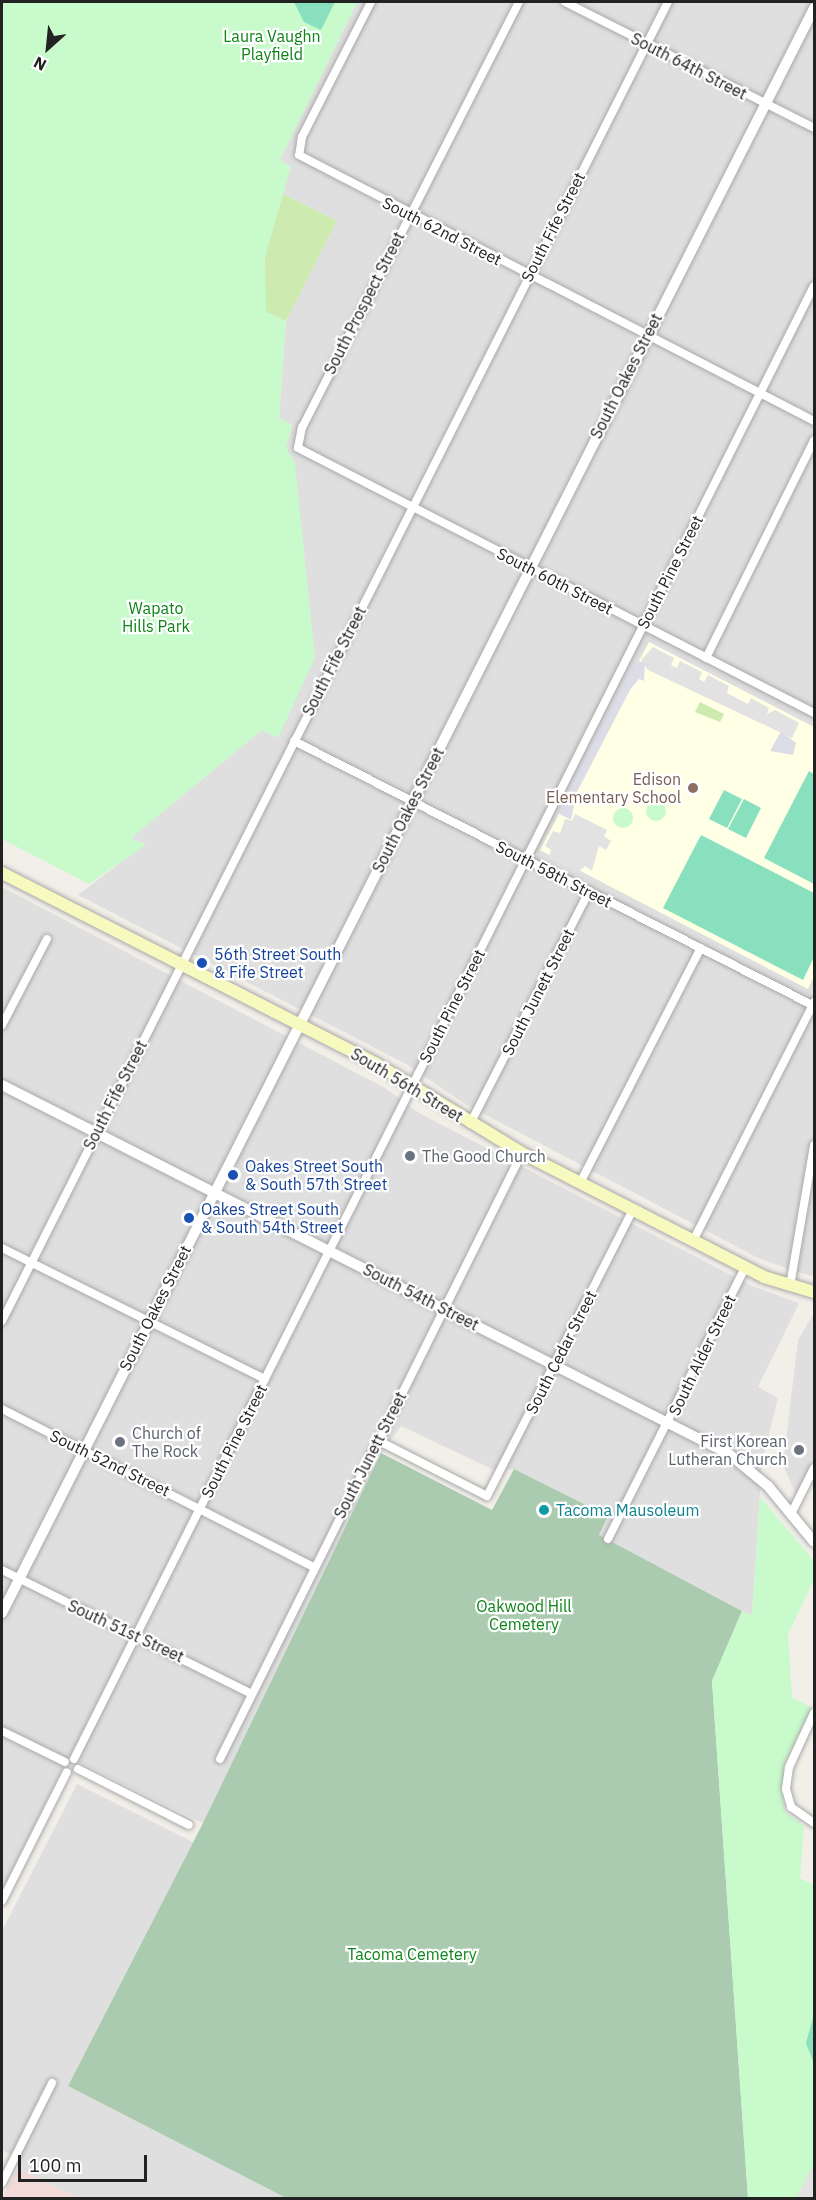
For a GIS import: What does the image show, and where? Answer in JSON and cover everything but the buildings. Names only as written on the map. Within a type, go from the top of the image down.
[{"type":"main road","name":"South 56th Street","points":[[2,873],[412,1085],[470,1124],[522,1153],[634,1208],[745,1268],[790,1286],[814,1292]]},
{"type":"street","name":"South 62nd Street","points":[[371,2],[297,152],[308,162],[814,421]]},
{"type":"street","name":"South Prospect Street","points":[[297,446],[410,214],[519,2]]},
{"type":"street","name":"South 64th Street","points":[[565,2],[814,128]]},
{"type":"street","name":"South Fife Street","points":[[2,1321],[668,2]]},
{"type":"street","name":"South Oakes Street","points":[[2,1613],[646,335],[814,8]]},
{"type":"street","name":"South Pine Street","points":[[69,1760],[201,1508],[814,286]]},
{"type":"street","points":[[706,658],[814,440]]},
{"type":"street","name":"South 60th Street","points":[[297,446],[814,713]]},
{"type":"street","name":"South 58th Street","points":[[294,741],[814,1004]]},
{"type":"street","name":"South Junett Street","points":[[470,1124],[589,891]]},
{"type":"street","points":[[2,1025],[46,939]]},
{"type":"street","points":[[580,1181],[701,948]]},
{"type":"street","points":[[694,1239],[814,1004]]},
{"type":"street","name":"South 54th Street","points":[[2,1086],[444,1308],[669,1423],[749,1467],[814,1542]]},
{"type":"street","points":[[790,1286],[814,1146]]},
{"type":"street","name":"South Junett Street","points":[[220,1759],[250,1693],[522,1153]]},
{"type":"street","name":"South Cedar Street","points":[[377,1440],[487,1496],[634,1208]]},
{"type":"street","points":[[2,1248],[265,1379]]},
{"type":"street","name":"South Alder Street","points":[[608,1539],[669,1423],[745,1268]]},
{"type":"street","name":"South 52nd Street","points":[[2,1409],[201,1508],[313,1567]]},
{"type":"street","points":[[791,1514],[814,1468]]},
{"type":"street","name":"South 51st Street","points":[[2,1570],[250,1693]]},
{"type":"street","points":[[814,1713],[786,1780],[788,1802],[803,1817],[814,1823]]},
{"type":"street","points":[[2,1731],[69,1760],[78,1769],[189,1825]]},
{"type":"street","points":[[3,1896],[67,1772],[69,1760]]},
{"type":"street","points":[[67,1772],[78,1769]]},
{"type":"street","points":[[2,2183],[52,2082]]},
{"type":"shaded area","points":[[357,2],[814,2],[814,1277],[760,1259],[465,1104],[406,1064],[78,895],[145,844],[131,838],[262,730],[277,737],[295,464],[286,448],[292,425],[279,418],[286,321],[337,221],[281,193],[291,167],[280,160]]},
{"type":"shaded area","name":"Edison Elementary School","points":[[649,642],[814,727],[814,976],[808,989],[540,850]]},
{"type":"shaded area","points":[[653,647],[674,658],[671,665],[677,668],[680,661],[702,672],[699,679],[704,682],[708,675],[729,686],[727,693],[748,704],[751,698],[769,708],[767,714],[775,710],[799,723],[792,738],[648,670],[641,660]]},
{"type":"shaded area","points":[[634,660],[645,663],[644,681],[639,679],[630,690],[577,792],[571,820],[556,812]]},
{"type":"shaded area","points":[[781,731],[796,743],[793,755],[770,751]]},
{"type":"shaded area","points":[[575,814],[607,830],[604,836],[611,841],[606,850],[599,846],[592,871],[585,866],[578,872],[549,858],[551,850],[545,846],[553,831],[560,833],[565,819],[572,821]]},
{"type":"shaded area","points":[[2,887],[385,1088],[419,1113],[752,1286],[799,1303],[758,1387],[778,1398],[762,1462],[752,1616],[599,1535],[608,1516],[514,1469],[496,1471],[401,1426],[381,1453],[203,1823],[69,1757],[2,1890]]},
{"type":"shaded area","points":[[814,1313],[814,1460],[797,1496],[783,1465],[798,1340]]},
{"type":"shaded area","points":[[77,1784],[193,1842],[68,2086],[286,2198],[77,2198],[18,2168],[21,2160],[2,2150],[2,1931]]},
{"type":"shaded area","points":[[814,2163],[814,2198],[796,2198]]},
{"type":"shaded area","points":[[18,2168],[77,2198],[2,2198]]},
{"type":"green space","name":"Wapato Hills Park","points":[[2,2],[357,2],[280,160],[291,167],[265,257],[266,312],[286,321],[279,418],[292,425],[286,448],[295,464],[315,658],[278,738],[262,730],[131,838],[146,845],[89,884],[2,839]]},
{"type":"green space","points":[[294,2],[335,2],[321,30],[304,22]]},
{"type":"green space","points":[[281,193],[337,221],[286,321],[265,312],[265,257]]},
{"type":"green space","points":[[700,702],[724,714],[720,722],[695,712]]},
{"type":"green space","points":[[809,771],[814,774],[814,884],[764,858]]},
{"type":"green space","points":[[724,790],[742,799],[727,828],[709,819]]},
{"type":"green space","points":[[744,799],[761,808],[746,838],[728,829]]},
{"type":"green space","points":[[656,801],[663,804],[666,811],[663,818],[656,821],[649,818],[646,811],[649,804]]},
{"type":"green space","points":[[623,808],[630,811],[633,818],[630,825],[623,828],[616,825],[613,818],[616,811]]},
{"type":"green space","points":[[701,835],[814,893],[814,957],[803,980],[663,908]]},
{"type":"green space","name":"Tacoma Cemetery","points":[[381,1453],[492,1510],[514,1469],[608,1516],[599,1535],[742,1611],[712,1681],[748,2198],[286,2198],[68,2086],[203,1823]]},
{"type":"green space","points":[[760,1497],[814,1561],[814,1580],[788,1634],[792,1697],[812,1708],[786,1760],[782,1792],[785,1812],[804,1826],[800,1878],[814,1885],[814,2198],[748,2198],[712,1681],[742,1611],[752,1615]]},
{"type":"green space","points":[[814,2014],[814,2064],[806,2043]]},
{"type":"place","name":"Edison Elementary School","points":[[693,788]]},
{"type":"place","name":"56th Street South & Fife Street","points":[[202,963]]},
{"type":"place","name":"The Good Church","points":[[410,1156]]},
{"type":"place","name":"Oakes Street South & South 57th Street","points":[[233,1175]]},
{"type":"place","name":"Oakes Street South & South 54th Street","points":[[189,1218]]},
{"type":"place","name":"Church of The Rock","points":[[120,1442]]},
{"type":"place","name":"First Korean Lutheran Church","points":[[799,1450]]},
{"type":"place","name":"Tacoma Mausoleum","points":[[544,1510]]},
{"type":"park label","name":"Laura Vaughn Playfield","points":[[272,45]]},
{"type":"park label","name":"Oakwood Hill Cemetery","points":[[524,1615]]}]
